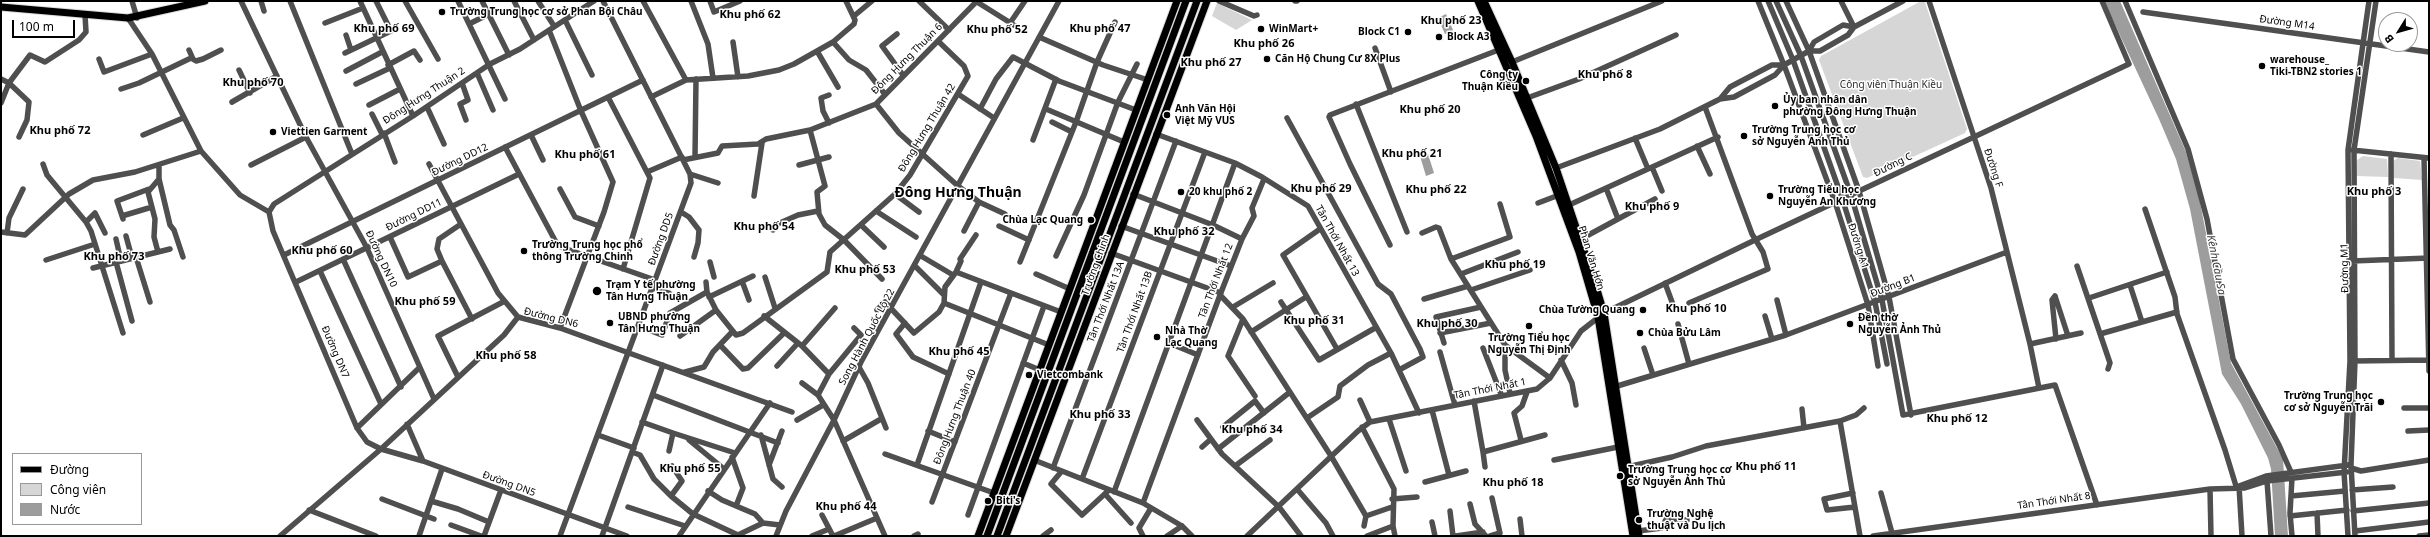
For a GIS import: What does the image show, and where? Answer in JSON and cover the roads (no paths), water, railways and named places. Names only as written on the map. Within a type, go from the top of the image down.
[{"type":"main road","points":[[1,7],[85,15],[138,18],[205,1]]},
{"type":"main road","name":"Trường Chinh","points":[[978,536],[1177,1]]},
{"type":"main road","name":"Trường Chinh","points":[[986,536],[1186,1]]},
{"type":"main road","name":"Trường Chinh","points":[[1006,536],[1196,1]]},
{"type":"main road","name":"Trường Chinh","points":[[997,536],[1085,311],[1111,253],[1207,1]]},
{"type":"main road","name":"Phan Văn Hớn","points":[[1478,1],[1502,48],[1512,62],[1556,168],[1581,239],[1601,315],[1637,534]]},
{"type":"main road","name":"Phan Văn Hớn","points":[[1484,1],[1559,195],[1601,315],[1618,447],[1637,534]]},
{"type":"main road","points":[[1064,304],[1085,311]]},
{"type":"street","points":[[132,1],[138,18]]},
{"type":"street","name":"Đường DN10","points":[[241,1],[306,137],[367,248],[434,399]]},
{"type":"street","points":[[261,1],[264,11]]},
{"type":"street","points":[[290,1],[352,154]]},
{"type":"street","points":[[360,1],[382,52],[414,116]]},
{"type":"street","points":[[344,53],[377,39],[393,30],[376,1]]},
{"type":"street","points":[[404,1],[438,59]]},
{"type":"street","points":[[458,1],[506,99]]},
{"type":"street","points":[[482,1],[509,55]]},
{"type":"street","points":[[514,1],[534,40]]},
{"type":"street","points":[[538,1],[554,26]]},
{"type":"street","name":"Đông Hưng Thuận 2","points":[[269,212],[274,204],[325,173],[383,134],[414,116],[490,64],[534,40],[594,1]]},
{"type":"street","points":[[603,1],[690,174],[718,183]]},
{"type":"street","points":[[643,1],[686,80]]},
{"type":"street","points":[[691,1],[708,44],[712,78]]},
{"type":"street","points":[[710,1],[714,12],[740,1]]},
{"type":"street","points":[[846,1],[855,18]]},
{"type":"street","points":[[650,97],[686,80],[738,76],[779,70],[833,42],[854,24],[855,18],[872,1]]},
{"type":"street","points":[[919,1],[949,30]]},
{"type":"street","points":[[977,1],[1017,28]]},
{"type":"street","name":"Đông Hưng Thuận 6","points":[[647,172],[682,158],[718,153],[722,146],[762,143],[766,139],[810,130],[876,104],[884,93],[977,1]]},
{"type":"street","points":[[1010,23],[1025,1]]},
{"type":"street","name":"Song Hành Quốc Lộ 22","points":[[776,536],[780,525],[834,420],[859,367],[1059,1]]},
{"type":"street","points":[[1219,1],[1254,16],[1257,15]]},
{"type":"street","points":[[1512,62],[1662,1]]},
{"type":"street","name":"Đường A1","points":[[1758,1],[1784,65],[1835,202],[1868,305],[1878,366]]},
{"type":"street","name":"Đường A1","points":[[1768,1],[1793,60],[1842,198],[1875,302],[1887,364]]},
{"type":"street","name":"Đường A1","points":[[1776,1],[1801,56],[1851,195],[1882,300],[1903,416],[1911,415],[1889,297],[1859,191],[1809,51],[1786,1]]},
{"type":"street","points":[[1841,1],[1854,27]]},
{"type":"street","points":[[1809,51],[1820,51],[1848,35],[1854,27],[1903,1]]},
{"type":"street","name":"Đường F","points":[[1929,1],[1991,188],[2030,344],[2039,388]]},
{"type":"street","name":"Đường C","points":[[1755,240],[2129,64],[2102,1]]},
{"type":"street","points":[[2125,1],[2188,149],[2207,219],[2233,359],[2279,444],[2291,472]]},
{"type":"street","name":"Đường M1","points":[[2348,536],[2347,510],[2351,468],[2353,361],[2351,150],[2366,43],[2369,1]]},
{"type":"street","name":"Đường M1","points":[[2366,43],[2376,1]]},
{"type":"street","points":[[325,23],[363,8]]},
{"type":"street","name":"Đường M14","points":[[2143,12],[2429,52]]},
{"type":"street","points":[[469,24],[489,14]]},
{"type":"street","points":[[1,103],[10,83],[30,55],[44,62],[79,40],[86,32],[85,15]]},
{"type":"street","points":[[128,18],[162,72],[183,118],[201,151],[240,195],[269,212]]},
{"type":"street","points":[[564,20],[592,75]]},
{"type":"street","points":[[1020,262],[1076,122],[1097,62],[1115,22]]},
{"type":"street","points":[[1556,168],[1635,138],[1720,99],[1734,97],[1775,75],[1784,65],[1809,51],[1814,42],[1843,25],[1854,27]]},
{"type":"street","points":[[549,30],[581,111],[613,182],[599,226],[560,328]]},
{"type":"street","points":[[897,34],[882,46],[903,75]]},
{"type":"street","points":[[346,35],[351,50]]},
{"type":"street","points":[[1527,98],[1579,79],[1676,35]]},
{"type":"street","points":[[1039,37],[1097,62],[1148,80]]},
{"type":"street","name":"Đông Hưng Thuận 42","points":[[733,331],[736,334],[743,333],[775,308],[811,285],[826,272],[830,252],[895,194],[922,155],[968,76],[968,71],[938,41]]},
{"type":"street","points":[[733,42],[738,76]]},
{"type":"street","points":[[833,42],[849,60],[866,70],[884,93]]},
{"type":"street","points":[[1375,48],[1391,92]]},
{"type":"street","points":[[1390,245],[1329,117],[1356,104],[1391,92],[1502,48]]},
{"type":"street","points":[[189,50],[193,59]]},
{"type":"street","points":[[121,89],[191,58],[203,59],[221,50]]},
{"type":"street","points":[[356,84],[414,51],[420,60]]},
{"type":"street","points":[[816,51],[838,87]]},
{"type":"street","points":[[346,71],[382,52]]},
{"type":"street","points":[[99,59],[104,72],[152,54]]},
{"type":"street","points":[[980,109],[996,79],[1013,57],[1056,79],[1086,92],[1118,102],[1136,110]]},
{"type":"street","points":[[1056,256],[1084,195],[1118,102],[1137,64]]},
{"type":"street","points":[[1720,99],[1730,87],[1772,65],[1784,65]]},
{"type":"street","points":[[239,70],[250,93]]},
{"type":"street","points":[[477,73],[492,110]]},
{"type":"street","points":[[232,102],[250,93],[277,76]]},
{"type":"street","points":[[1,79],[10,83],[28,102],[27,120],[19,137]]},
{"type":"street","points":[[695,157],[696,79]]},
{"type":"street","points":[[1033,140],[1046,109],[1056,79]]},
{"type":"street","name":"Đường DD12","points":[[284,255],[643,80]]},
{"type":"street","points":[[462,83],[468,100],[460,104],[466,120]]},
{"type":"street","points":[[369,105],[400,89]]},
{"type":"street","points":[[958,94],[994,118]]},
{"type":"street","points":[[829,95],[821,98],[823,111],[829,123]]},
{"type":"street","points":[[608,97],[650,178],[623,269]]},
{"type":"street","points":[[876,104],[899,133],[958,186],[979,202],[1005,214]]},
{"type":"street","points":[[1356,104],[1407,232]]},
{"type":"street","points":[[426,107],[444,144]]},
{"type":"street","points":[[1689,303],[1768,269],[1763,252],[1755,240],[1718,137],[1705,107]]},
{"type":"street","points":[[1046,109],[1124,142]]},
{"type":"street","points":[[372,114],[383,134],[395,162]]},
{"type":"street","points":[[143,135],[183,118]]},
{"type":"street","points":[[1286,118],[1378,284],[1391,294],[1423,357],[1400,370]]},
{"type":"street","points":[[1052,122],[1072,132]]},
{"type":"street","points":[[810,130],[825,186],[817,192],[818,211],[825,225],[844,240],[882,279]]},
{"type":"street","name":"Tân Thới Nhất 13","points":[[1156,134],[1235,163],[1308,206],[1375,328],[1391,353],[1419,413]]},
{"type":"street","points":[[531,135],[543,160]]},
{"type":"street","points":[[251,165],[306,137]]},
{"type":"street","points":[[1569,205],[1718,137]]},
{"type":"street","points":[[1635,138],[1662,191]]},
{"type":"street","name":"Tân Thới Nhất 13A","points":[[1053,468],[1176,141]]},
{"type":"street","points":[[754,196],[762,143]]},
{"type":"street","points":[[1697,146],[1710,174]]},
{"type":"street","points":[[505,148],[554,243],[587,257],[655,280]]},
{"type":"street","points":[[2351,150],[2427,158],[2429,371]]},
{"type":"street","points":[[23,189],[9,218],[4,233],[25,235],[64,198],[93,180],[104,179],[159,165],[201,151]]},
{"type":"street","name":"Tân Thới Nhất 13B","points":[[1082,479],[1205,152]]},
{"type":"street","points":[[2390,154],[2392,360]]},
{"type":"street","points":[[799,165],[828,157]]},
{"type":"street","points":[[1061,472],[1051,484],[1082,515],[1109,492],[1169,343],[1235,163]]},
{"type":"street","points":[[43,164],[47,175],[64,198],[86,222],[95,244],[123,333]]},
{"type":"street","points":[[429,164],[503,302],[518,318]]},
{"type":"street","points":[[159,165],[159,179],[170,225],[174,230],[183,257]]},
{"type":"street","name":"Đường DD11","points":[[296,282],[519,174]]},
{"type":"street","name":"Đường DD5","points":[[560,536],[681,212],[691,183],[690,174]]},
{"type":"street","points":[[152,207],[123,218],[117,201],[149,189],[159,179]]},
{"type":"street","name":"Tân Thới Nhất 12","points":[[1143,503],[1220,294],[1242,239],[1254,216],[1252,208],[1264,179]]},
{"type":"street","points":[[1606,188],[1618,219]]},
{"type":"street","points":[[149,189],[155,219],[154,237],[158,252]]},
{"type":"street","points":[[560,189],[575,217],[599,226]]},
{"type":"street","points":[[895,194],[919,212]]},
{"type":"street","points":[[1133,194],[1213,225],[1242,239]]},
{"type":"street","points":[[1538,203],[1559,195]]},
{"type":"street","points":[[1581,239],[1655,199]]},
{"type":"street","points":[[964,231],[979,202]]},
{"type":"street","points":[[1451,259],[1510,237],[1500,204]]},
{"type":"street","points":[[2145,209],[2175,297],[2177,312],[2226,450],[2237,486],[2242,536]]},
{"type":"street","points":[[773,230],[773,226],[798,214],[818,211]]},
{"type":"street","points":[[876,211],[916,237]]},
{"type":"street","name":"Đường DN7","points":[[269,212],[273,231],[357,428],[367,442],[381,449],[423,461]]},
{"type":"street","points":[[681,212],[689,217],[699,230],[698,242],[694,257]]},
{"type":"street","points":[[86,222],[95,213],[105,233]]},
{"type":"street","points":[[461,224],[439,239],[437,249],[472,320]]},
{"type":"street","points":[[861,225],[884,247]]},
{"type":"street","points":[[999,226],[1030,240]]},
{"type":"street","points":[[1121,226],[1231,266]]},
{"type":"street","points":[[1422,233],[1436,227],[1439,228],[1451,259],[1505,345],[1550,378]]},
{"type":"street","points":[[1320,229],[1283,255],[1337,349]]},
{"type":"street","points":[[877,310],[884,303],[892,308],[914,333],[936,316],[944,303],[943,294],[961,261],[960,259],[976,235]]},
{"type":"street","points":[[126,236],[150,302]]},
{"type":"street","points":[[390,237],[408,277],[442,261]]},
{"type":"street","points":[[116,239],[118,262],[132,321]]},
{"type":"street","name":"Tân Thới Nhất 1","points":[[1247,536],[1362,427],[1370,422],[1419,413],[1510,392],[1527,392],[1537,389],[1550,378],[1581,331],[1601,315],[1755,240]]},
{"type":"street","points":[[46,260],[95,244]]},
{"type":"street","points":[[93,268],[170,249]]},
{"type":"street","points":[[1461,274],[1518,252]]},
{"type":"street","name":"Đường B1","points":[[1614,387],[1772,340],[2007,252]]},
{"type":"street","points":[[1111,253],[1192,282],[1220,294],[1233,307],[1252,332],[1332,456],[1366,516],[1364,526]]},
{"type":"street","points":[[921,256],[954,274],[981,282],[1061,312]]},
{"type":"street","points":[[2352,261],[2428,258]]},
{"type":"street","points":[[343,259],[401,387]]},
{"type":"street","points":[[710,262],[714,277]]},
{"type":"street","points":[[915,266],[943,294]]},
{"type":"street","points":[[2077,266],[2110,363],[2108,369]]},
{"type":"street","points":[[1424,299],[1469,288],[1530,270]]},
{"type":"street","points":[[320,271],[381,404]]},
{"type":"street","points":[[2089,298],[2167,272]]},
{"type":"street","points":[[1036,274],[1070,289]]},
{"type":"street","points":[[638,326],[662,335],[670,313],[708,294],[753,276]]},
{"type":"street","points":[[765,277],[775,308]]},
{"type":"street","points":[[742,281],[749,300]]},
{"type":"street","points":[[685,372],[704,367],[720,345],[733,331],[716,310],[708,294],[706,282]]},
{"type":"street","points":[[917,465],[981,282]]},
{"type":"street","points":[[1233,307],[1273,283]]},
{"type":"street","points":[[1665,283],[1675,310]]},
{"type":"street","points":[[2130,285],[2142,322]]},
{"type":"street","points":[[653,288],[669,293],[673,298]]},
{"type":"street","name":"Đông Hưng Thuận 40","points":[[932,502],[1011,293]]},
{"type":"street","points":[[2056,339],[2052,300],[2055,296],[2068,336]]},
{"type":"street","points":[[1252,332],[1306,297]]},
{"type":"street","points":[[1777,300],[1786,335]]},
{"type":"street","points":[[458,377],[438,336],[472,320],[503,302]]},
{"type":"street","points":[[1281,302],[1319,360],[1375,328]]},
{"type":"street","points":[[944,303],[1049,345]]},
{"type":"street","points":[[968,515],[1044,306]]},
{"type":"street","points":[[1444,343],[1436,317],[1481,307]]},
{"type":"street","points":[[777,366],[835,308]]},
{"type":"street","points":[[680,336],[716,310]]},
{"type":"street","points":[[2100,334],[2177,312]]},
{"type":"street","points":[[764,316],[800,344],[829,374]]},
{"type":"street","points":[[1765,316],[1772,340]]},
{"type":"street","name":"Đường DN6","points":[[280,536],[381,449],[504,335],[518,318],[560,328],[663,364],[792,412]]},
{"type":"street","points":[[1243,319],[1228,356],[1255,396]]},
{"type":"street","points":[[905,323],[896,334],[913,356],[949,374]]},
{"type":"street","points":[[1440,333],[1491,323]]},
{"type":"street","points":[[1678,324],[1689,364]]},
{"type":"street","points":[[818,395],[829,374],[861,335],[854,328]]},
{"type":"street","points":[[720,345],[743,369],[748,368],[784,333]]},
{"type":"street","points":[[2030,344],[2081,333]]},
{"type":"street","points":[[1169,343],[1198,355]]},
{"type":"street","points":[[1505,345],[1505,370],[1510,392]]},
{"type":"street","points":[[1483,348],[1501,394]]},
{"type":"street","points":[[1644,348],[1653,375]]},
{"type":"street","points":[[1440,352],[1454,405]]},
{"type":"street","points":[[1307,418],[1338,397],[1340,386],[1368,365],[1391,353]]},
{"type":"street","points":[[1561,360],[1572,383],[1576,405]]},
{"type":"street","points":[[2353,361],[2429,360]]},
{"type":"street","name":"Đường M1","points":[[2353,361],[2344,472],[2353,511],[2355,534]]},
{"type":"street","points":[[1023,363],[1040,370]]},
{"type":"street","points":[[602,536],[663,364]]},
{"type":"street","points":[[859,367],[868,383],[881,419],[886,428]]},
{"type":"street","points":[[357,428],[420,368]]},
{"type":"street","points":[[802,383],[818,395],[834,420],[885,536]]},
{"type":"street","points":[[1911,415],[2056,385],[2097,504]]},
{"type":"street","points":[[1218,449],[1290,392]]},
{"type":"street","points":[[1521,440],[1514,413],[1522,406],[1527,392]]},
{"type":"street","points":[[653,395],[751,431],[778,443]]},
{"type":"street","points":[[1360,400],[1370,422]]},
{"type":"street","points":[[1223,427],[1255,401],[1264,413]]},
{"type":"street","points":[[1474,401],[1485,467]]},
{"type":"street","points":[[679,536],[708,491],[770,403]]},
{"type":"street","points":[[797,420],[823,405]]},
{"type":"street","points":[[1627,467],[1672,457],[1706,446],[1840,420],[1856,415],[1864,408]]},
{"type":"street","points":[[2404,408],[2429,408]]},
{"type":"street","points":[[1802,409],[1804,428]]},
{"type":"street","points":[[1432,410],[1449,474]]},
{"type":"street","points":[[843,441],[881,419]]},
{"type":"street","points":[[1389,419],[1406,471]]},
{"type":"street","points":[[1197,420],[1218,449],[1279,507],[1301,536]]},
{"type":"street","points":[[1840,420],[1860,536]]},
{"type":"street","points":[[642,422],[734,455]]},
{"type":"street","points":[[407,424],[423,461]]},
{"type":"street","points":[[1362,427],[1394,489],[1392,499],[1392,526],[1395,536]]},
{"type":"street","points":[[2408,431],[2429,430]]},
{"type":"street","points":[[769,465],[782,431]]},
{"type":"street","points":[[928,431],[955,442]]},
{"type":"street","points":[[669,451],[673,433]]},
{"type":"street","points":[[598,435],[633,450],[640,455],[654,479],[671,496],[693,514],[738,535],[763,523],[780,525]]},
{"type":"street","points":[[761,435],[773,479],[782,487]]},
{"type":"street","points":[[1483,452],[1521,440],[1524,441],[1545,435]]},
{"type":"street","points":[[687,438],[724,469]]},
{"type":"street","points":[[1202,447],[1211,439]]},
{"type":"street","points":[[1235,466],[1270,440]]},
{"type":"street","points":[[1554,460],[1618,447]]},
{"type":"street","points":[[885,454],[994,493]]},
{"type":"street","points":[[734,455],[743,488],[736,506]]},
{"type":"street","points":[[1034,460],[1061,472],[1082,479],[1109,492],[1143,503],[1182,526],[1192,536]]},
{"type":"street","points":[[2267,479],[2291,472],[2344,465],[2360,471],[2429,460]]},
{"type":"street","name":"Đường DN5","points":[[423,461],[627,536]]},
{"type":"street","points":[[671,496],[682,481],[672,466]]},
{"type":"street","points":[[2267,479],[2292,478],[2344,472],[2351,468]]},
{"type":"street","points":[[419,536],[442,469]]},
{"type":"street","points":[[1425,482],[1449,474],[1466,471]]},
{"type":"street","points":[[2292,478],[2290,516],[2292,536]]},
{"type":"street","points":[[2267,479],[2271,536]]},
{"type":"street","name":"Tân Thới Nhất 8","points":[[1872,536],[2210,489],[2237,486],[2245,488],[2267,479]]},
{"type":"street","points":[[2291,496],[2392,487]]},
{"type":"street","points":[[1297,489],[1326,523],[1333,536]]},
{"type":"street","points":[[2210,489],[2210,536]]},
{"type":"street","points":[[484,536],[501,490]]},
{"type":"street","points":[[708,491],[755,514],[763,523]]},
{"type":"street","points":[[1109,492],[1131,523]]},
{"type":"street","points":[[1853,493],[1824,499],[1827,510],[1855,507]]},
{"type":"street","points":[[1880,494],[1892,533]]},
{"type":"street","points":[[1392,499],[1417,497]]},
{"type":"street","points":[[1450,511],[1455,536],[1500,533],[1492,498]]},
{"type":"street","points":[[382,499],[434,519]]},
{"type":"street","points":[[431,501],[458,508],[489,522]]},
{"type":"street","points":[[2353,511],[2429,503]]},
{"type":"street","points":[[1470,504],[1475,524],[1486,535]]},
{"type":"street","points":[[628,507],[685,526]]},
{"type":"street","points":[[1366,516],[1392,507]]},
{"type":"street","points":[[1143,536],[1139,528],[1151,508]]},
{"type":"street","points":[[309,510],[376,536]]},
{"type":"street","points":[[2290,516],[2347,510]]},
{"type":"street","points":[[2317,513],[2318,536]]},
{"type":"street","points":[[822,515],[834,536],[877,518]]},
{"type":"street","points":[[1520,518],[1522,536]]},
{"type":"street","points":[[1637,534],[1661,528],[1666,519],[1687,520]]},
{"type":"street","points":[[1432,522],[1435,536]]},
{"type":"street","points":[[2355,534],[2429,522]]},
{"type":"street","points":[[451,526],[481,536]]},
{"type":"street","points":[[1167,536],[1182,526]]},
{"type":"street","points":[[1367,536],[1392,526]]},
{"type":"street","points":[[812,536],[829,529]]},
{"type":"street","points":[[1043,536],[1051,530]]},
{"type":"street","points":[[2419,536],[2429,535]]},
{"type":"water","points":[[2104,1],[2120,1],[2186,152],[2199,197],[2231,363],[2283,459],[2288,536],[2275,536],[2271,469],[2268,458],[2241,404],[2222,374],[2190,209],[2176,159]]},
{"type":"water","points":[[1446,14],[1453,30],[1445,34],[1438,18]]},
{"type":"water","points":[[1428,154],[1434,173],[1426,176],[1420,156]]},
{"type":"place","name":"Trường Trung học cơ sở Phan Bội Châu","points":[[442,12]]},
{"type":"place","name":"WinMart+","points":[[1261,29]]},
{"type":"place","name":"Block C1","points":[[1408,32]]},
{"type":"place","name":"Block A3","points":[[1439,37]]},
{"type":"place","name":"Căn Hộ Chung Cư 8X Plus","points":[[1267,59]]},
{"type":"place","name":"warehouse_ Tiki-TBN2 stories 1","points":[[2262,66]]},
{"type":"place","name":"Công ty Thuận Kiều","points":[[1526,81]]},
{"type":"place","name":"Ủy ban nhân dân phường Đông Hưng Thuận","points":[[1775,106]]},
{"type":"place","name":"Anh Văn Hội Việt Mỹ VUS","points":[[1167,115]]},
{"type":"place","name":"Viettien Garment","points":[[273,132]]},
{"type":"place","name":"Trường Trung học cơ sở Nguyễn Anh Thủ","points":[[1744,136]]},
{"type":"place","name":"20 khu phố 2","points":[[1181,192]]},
{"type":"place","name":"Trường Tiểu học Nguyễn An Khương","points":[[1770,196]]},
{"type":"place","name":"Chùa Lạc Quang","points":[[1091,220]]},
{"type":"place","name":"Trường Trung học phổ thông Trường Chinh","points":[[524,251]]},
{"type":"place","name":"Trạm Y tế phường Tân Hưng Thuận","points":[[597,291]]},
{"type":"place","name":"Chùa Tường Quang","points":[[1643,310]]},
{"type":"place","name":"UBND phường Tân Hưng Thuận","points":[[610,323]]},
{"type":"place","name":"Đền thờ Nguyễn Ảnh Thủ","points":[[1850,324]]},
{"type":"place","name":"Trường Tiểu học Nguyễn Thị Định","points":[[1529,326]]},
{"type":"place","name":"Chùa Bửu Lâm","points":[[1640,333]]},
{"type":"place","name":"Nhà Thờ Lạc Quang","points":[[1157,337]]},
{"type":"place","name":"Vietcombank","points":[[1029,375]]},
{"type":"place","name":"Trường Trung học cơ sở Nguyễn Trãi","points":[[2381,402]]},
{"type":"place","name":"Trường Trung học cơ sở Nguyễn Ảnh Thủ","points":[[1620,476]]},
{"type":"place","name":"Biti's","points":[[988,501]]},
{"type":"place","name":"Trường Nghệ thuật và Du lịch","points":[[1639,520]]},
{"type":"district","name":"Khu phố 62","points":[[750,15]]},
{"type":"district","name":"Khu phố 23","points":[[1451,21]]},
{"type":"district","name":"Khu phố 69","points":[[384,29]]},
{"type":"district","name":"Khu phố 47","points":[[1100,29]]},
{"type":"district","name":"Khu phố 52","points":[[997,30]]},
{"type":"district","name":"Khu phố 26","points":[[1264,44]]},
{"type":"district","name":"Khu phố 27","points":[[1211,63]]},
{"type":"district","name":"Khu phố 8","points":[[1605,75]]},
{"type":"district","name":"Khu phố 70","points":[[253,83]]},
{"type":"district","name":"Khu phố 20","points":[[1430,110]]},
{"type":"district","name":"Khu phố 72","points":[[60,131]]},
{"type":"district","name":"Khu phố 21","points":[[1412,154]]},
{"type":"district","name":"Khu phố 61","points":[[585,155]]},
{"type":"district","name":"Khu phố 29","points":[[1321,189]]},
{"type":"district","name":"Khu phố 22","points":[[1436,190]]},
{"type":"district","name":"Khu phố 3","points":[[2374,192]]},
{"type":"district","name":"Đông Hưng Thuận","points":[[958,193]]},
{"type":"district","name":"Khu phố 9","points":[[1652,207]]},
{"type":"district","name":"Khu phố 54","points":[[764,227]]},
{"type":"district","name":"Khu phố 32","points":[[1184,232]]},
{"type":"district","name":"Khu phố 60","points":[[322,251]]},
{"type":"district","name":"Khu phố 73","points":[[114,257]]},
{"type":"district","name":"Khu phố 19","points":[[1515,265]]},
{"type":"district","name":"Khu phố 53","points":[[865,270]]},
{"type":"district","name":"Khu phố 59","points":[[425,302]]},
{"type":"district","name":"Khu phố 10","points":[[1696,309]]},
{"type":"district","name":"Khu phố 31","points":[[1314,321]]},
{"type":"district","name":"Khu phố 30","points":[[1447,324]]},
{"type":"district","name":"Khu phố 45","points":[[959,352]]},
{"type":"district","name":"Khu phố 58","points":[[506,356]]},
{"type":"district","name":"Khu phố 33","points":[[1100,415]]},
{"type":"district","name":"Khu phố 12","points":[[1957,419]]},
{"type":"district","name":"Khu phố 34","points":[[1252,430]]},
{"type":"district","name":"Khu phố 11","points":[[1766,467]]},
{"type":"district","name":"Khu phố 55","points":[[690,469]]},
{"type":"district","name":"Khu phố 18","points":[[1513,483]]},
{"type":"district","name":"Khu phố 44","points":[[846,507]]},
{"type":"park label","name":"Công viên Thuận Kiều","points":[[1891,85]]},
{"type":"water label","name":"Kênh Cầu Sa","points":[[2216,265]]}]
